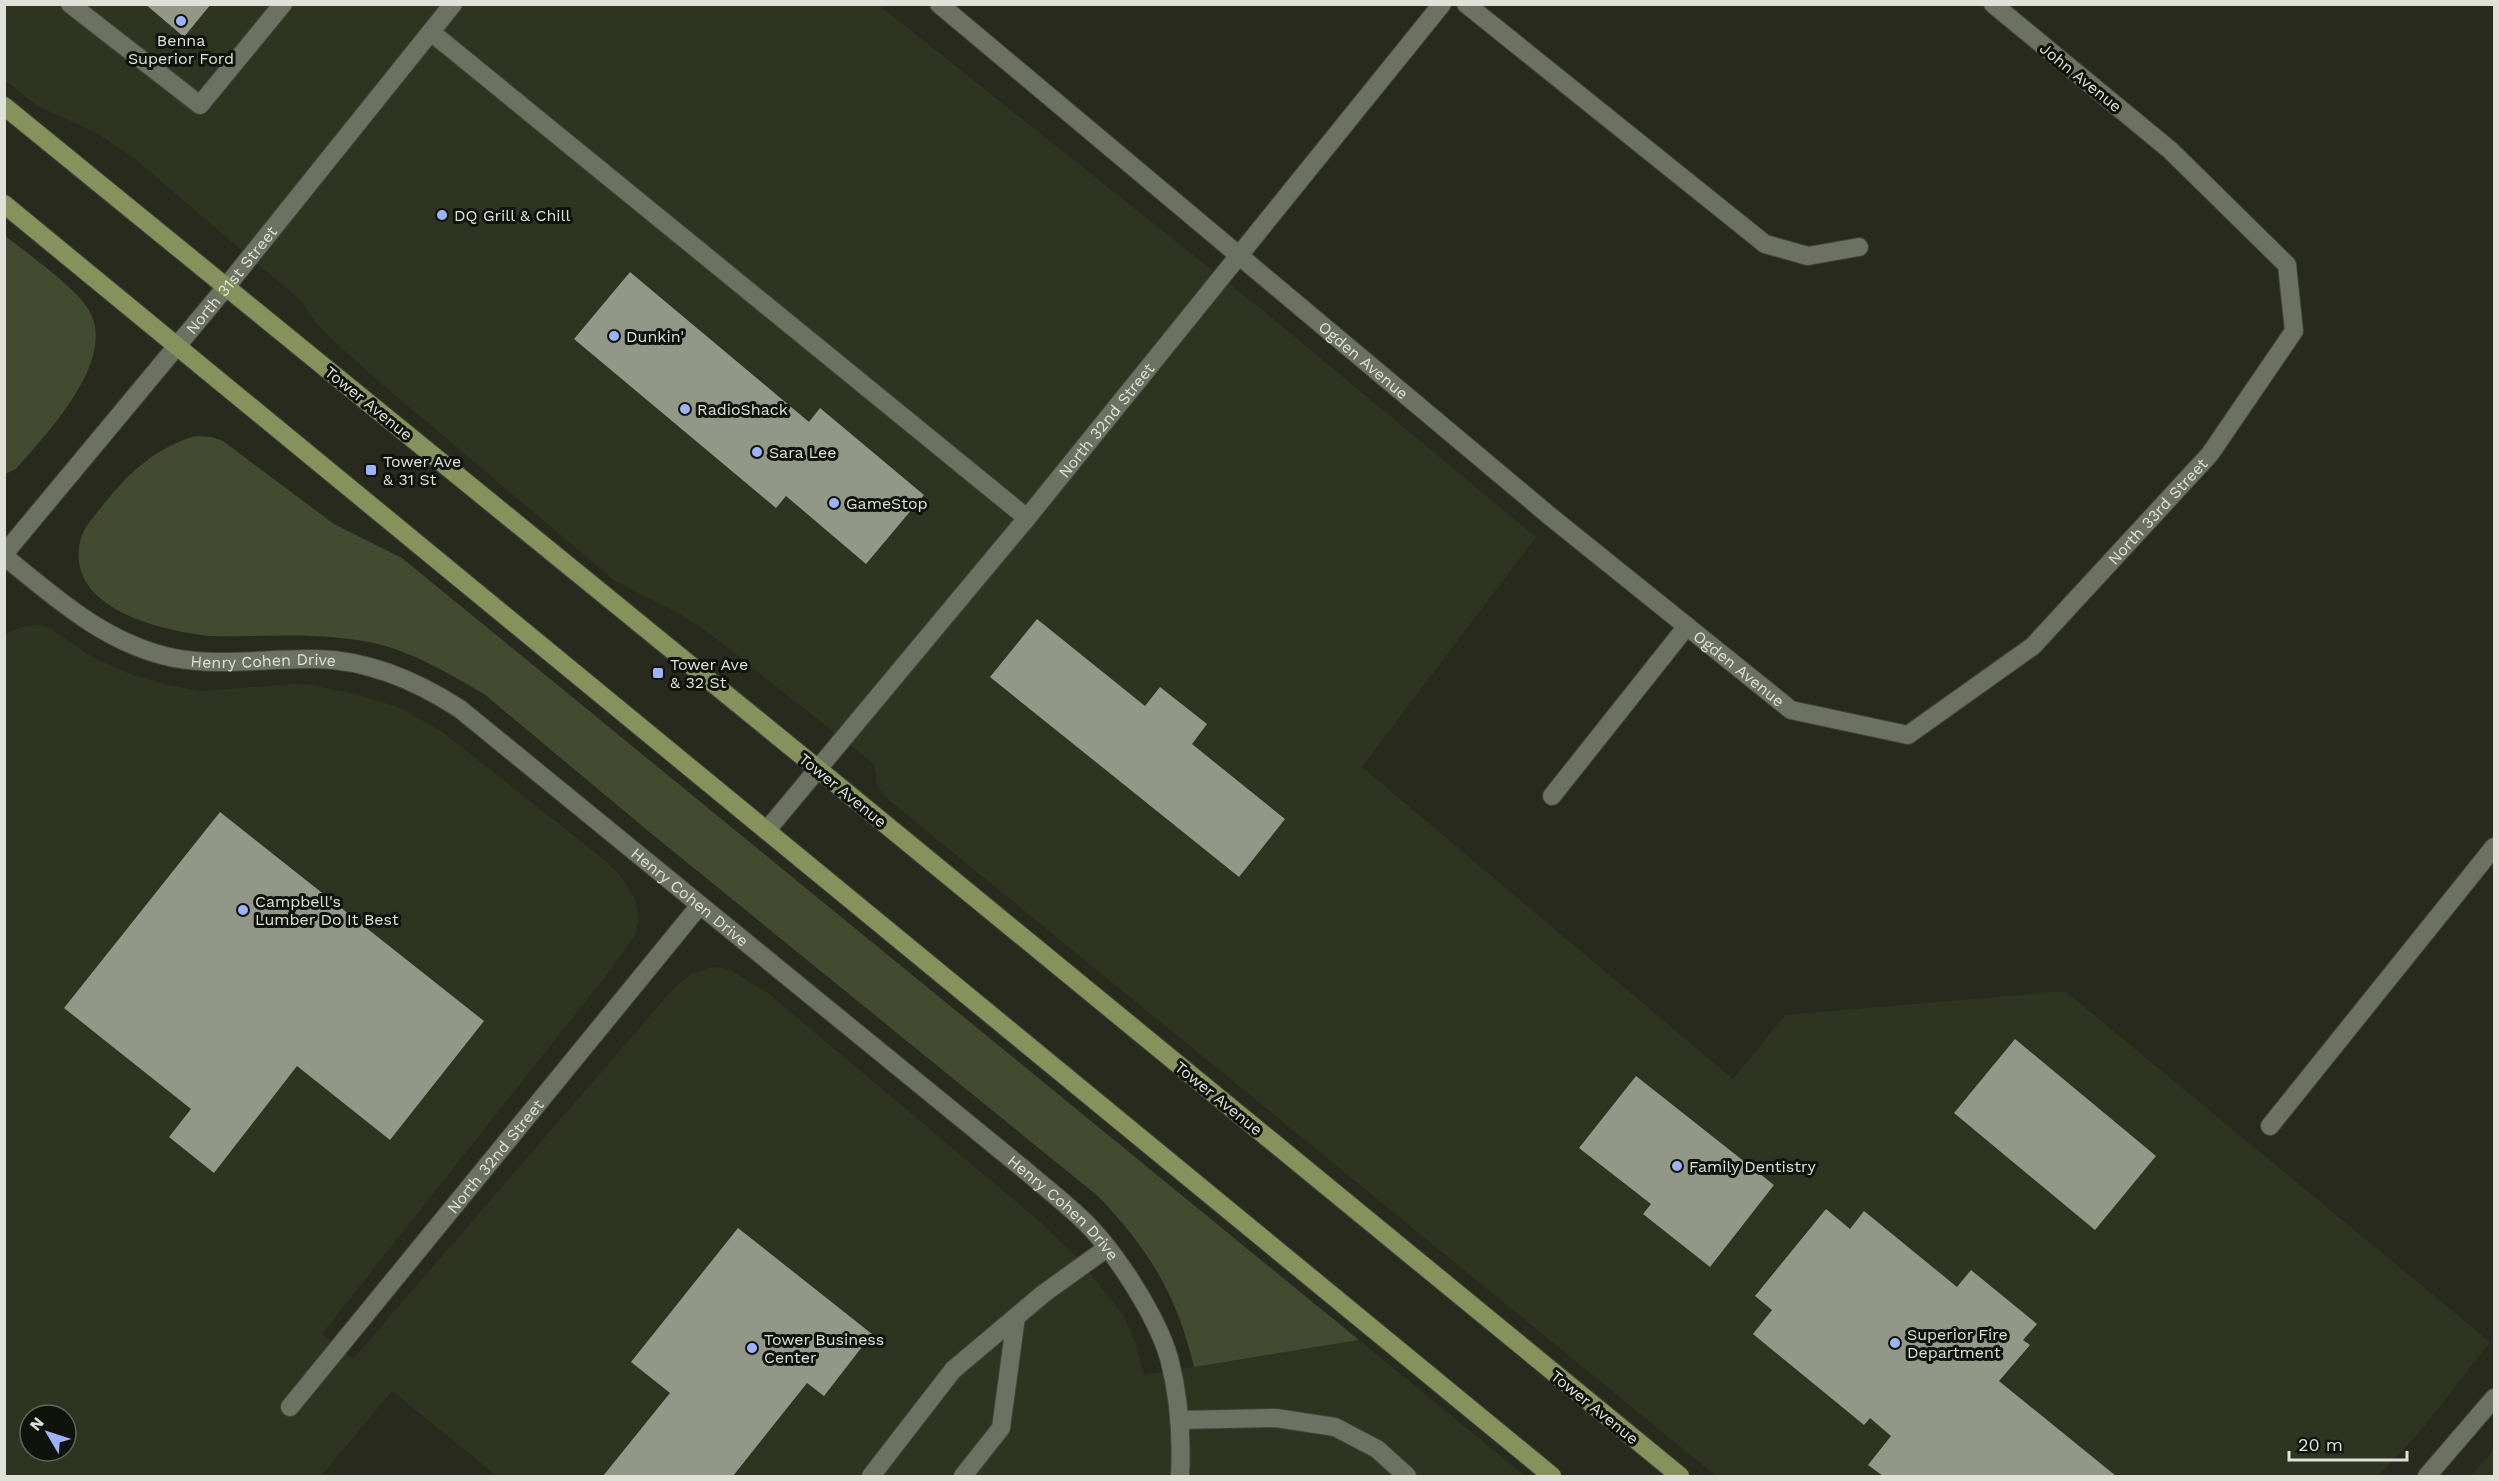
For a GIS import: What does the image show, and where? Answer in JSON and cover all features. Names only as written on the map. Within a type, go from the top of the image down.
[{"type":"main road","name":"Tower Avenue","points":[[4,106],[818,769],[1680,1476]]},
{"type":"main road","points":[[4,204],[1552,1476]]},
{"type":"street","points":[[70,4],[200,105],[283,4]]},
{"type":"street","name":"North 31st Street","points":[[4,555],[178,346],[453,4]]},
{"type":"street","name":"Ogden Avenue","points":[[939,4],[1551,517],[1791,710]]},
{"type":"street","name":"North 32nd Street","points":[[766,830],[1027,518],[1442,4]]},
{"type":"street","points":[[1466,4],[1765,244],[1808,256],[1858,247]]},
{"type":"street","name":"John Avenue","points":[[1993,4],[2170,150]]},
{"type":"street","points":[[431,32],[1027,518]]},
{"type":"street","name":"North 33rd Street","points":[[1791,710],[1908,735],[2033,646],[2210,454],[2294,331],[2287,265],[2170,150]]},
{"type":"street","name":"Henry Cohen Drive","points":[[4,555],[78,616],[109,634],[146,650],[177,658],[217,662],[338,660],[375,669],[436,693],[460,709],[1026,1171],[1089,1226],[1123,1269],[1149,1312],[1168,1357],[1182,1444],[1180,1476]]},
{"type":"street","points":[[1552,796],[1687,626]]},
{"type":"street","points":[[2270,1126],[2494,848]]},
{"type":"street","name":"North 32nd Street","points":[[290,1407],[700,905]]},
{"type":"street","points":[[871,1476],[953,1370],[1043,1294],[1107,1248]]},
{"type":"street","points":[[963,1476],[1000,1428],[1016,1317]]},
{"type":"street","points":[[2427,1476],[2494,1398]]},
{"type":"street","points":[[1179,1420],[1276,1418],[1335,1427],[1377,1449],[1407,1476]]},
{"type":"shaded area","points":[[4,5],[879,5],[1266,313],[1536,537],[1362,767],[1733,1079],[1785,1015],[2065,991],[2490,1342],[2419,1433],[2378,1476],[1716,1476],[884,796],[877,784],[874,764],[710,634],[680,614],[615,581],[377,380],[323,331],[301,301],[136,160],[97,133],[37,106],[5,80]]},
{"type":"shaded area","points":[[4,235],[48,269],[80,298],[87,307],[95,327],[95,348],[88,371],[76,393],[45,436],[16,469],[5,474]]},
{"type":"shaded area","points":[[195,436],[212,437],[223,441],[334,524],[402,558],[1359,1340],[1194,1367],[1179,1318],[1159,1275],[1133,1236],[1099,1197],[653,835],[484,694],[457,678],[398,650],[354,640],[326,637],[215,636],[173,630],[133,618],[115,609],[99,597],[87,584],[78,555],[80,542],[87,525],[124,481],[148,459],[162,450]]},
{"type":"shaded area","points":[[38,625],[50,628],[92,657],[130,674],[169,685],[202,691],[293,684],[311,685],[352,693],[401,708],[441,731],[601,857],[620,875],[635,899],[639,916],[636,933],[612,968],[322,1334],[353,1359],[674,988],[691,974],[713,967],[729,969],[768,993],[1038,1220],[1080,1260],[1123,1315],[1136,1343],[1144,1375],[1359,1340],[1525,1476],[497,1476],[392,1391],[321,1476],[5,1476],[4,634],[23,627]]},
{"type":"shaded area","points":[[2494,1449],[2494,1476],[2471,1476]]},
{"type":"building","name":"Benna Superior Ford","points":[[145,4],[211,4],[184,37]]},
{"type":"building","points":[[630,272],[809,422],[820,408],[924,495],[866,564],[786,496],[776,508],[574,339]]},
{"type":"building","points":[[1037,619],[1145,706],[1160,687],[1207,724],[1192,744],[1285,819],[1239,877],[990,677]]},
{"type":"building","name":"Campbell's Lumber Do It Best","points":[[220,812],[484,1021],[390,1140],[297,1066],[214,1173],[169,1137],[191,1109],[64,1008]]},
{"type":"building","points":[[2015,1039],[2156,1156],[2095,1230],[1954,1113]]},
{"type":"building","name":"Family Dentistry","points":[[1636,1076],[1774,1185],[1710,1267],[1643,1214],[1651,1204],[1579,1148]]},
{"type":"building","name":"Superior Fire Department","points":[[1826,1209],[1850,1229],[1864,1211],[1957,1287],[1971,1270],[2037,1324],[2023,1340],[2030,1345],[1999,1381],[2116,1476],[1883,1476],[1868,1465],[1891,1436],[1870,1418],[1864,1425],[1753,1334],[1772,1310],[1755,1296]]},
{"type":"building","name":"Tower Business Center","points":[[738,1228],[872,1334],[824,1396],[807,1383],[733,1476],[603,1476],[670,1393],[631,1362]]},
{"type":"place","name":"Benna Superior Ford","points":[[181,21]]},
{"type":"place","name":"DQ Grill & Chill","points":[[442,215]]},
{"type":"place","name":"Dunkin'","points":[[614,336]]},
{"type":"place","name":"RadioShack","points":[[685,409]]},
{"type":"place","name":"Sara Lee","points":[[757,452]]},
{"type":"place","name":"Tower Ave & 31 St","points":[[371,470]]},
{"type":"place","name":"GameStop","points":[[834,503]]},
{"type":"place","name":"Tower Ave & 32 St","points":[[658,673]]},
{"type":"place","name":"Campbell's Lumber Do It Best","points":[[243,910]]},
{"type":"place","name":"Family Dentistry","points":[[1677,1166]]},
{"type":"place","name":"Superior Fire Department","points":[[1895,1343]]},
{"type":"place","name":"Tower Business Center","points":[[752,1348]]}]
